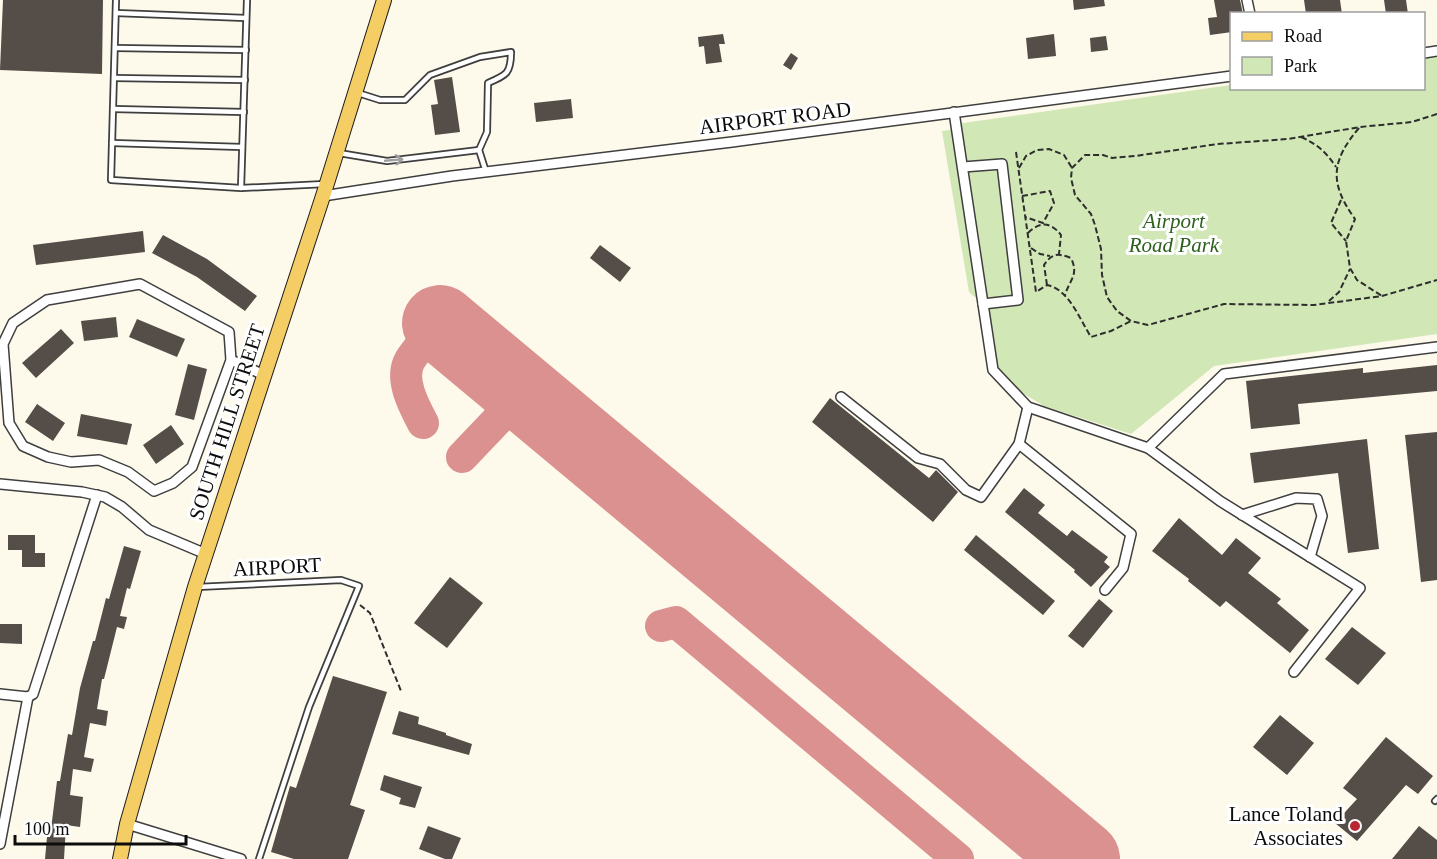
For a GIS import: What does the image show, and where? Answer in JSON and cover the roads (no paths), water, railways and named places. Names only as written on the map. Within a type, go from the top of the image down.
[{"type":"main road","name":"SOUTH HILL STREET","points":[[120,859],[127,824],[195,587],[337,153],[384,0]]},
{"type":"street","name":"AIRPORT ROAD","points":[[325,190],[486,172],[1230,76]]},
{"type":"street","points":[[954,112],[993,370],[1028,407],[1148,448],[1220,501],[1360,588],[1294,672]]},
{"type":"street","points":[[963,167],[1002,164],[1018,300],[983,304]]},
{"type":"street","points":[[140,284],[229,332],[231,360],[192,467],[173,483],[154,491],[128,472],[99,460],[71,462],[48,457],[23,446],[9,423],[3,344],[13,323],[47,300],[140,284]]},
{"type":"street","points":[[1148,448],[1224,374],[1437,347]]},
{"type":"street","points":[[231,360],[264,375]]},
{"type":"street","points":[[841,397],[918,459],[940,464],[966,490],[981,497],[1019,444],[1028,407]]},
{"type":"street","points":[[1019,444],[1131,534],[1122,568],[1105,591]]},
{"type":"street","points":[[0,483],[97,495],[122,507],[149,530],[206,554]]},
{"type":"street","points":[[0,694],[28,697],[33,694],[97,495]]},
{"type":"street","points":[[1242,515],[1296,498],[1317,499],[1322,516],[1310,557]]},
{"type":"street","points":[[0,844],[28,697]]},
{"type":"street","points":[[127,824],[241,859]]},
{"type":"lane","points":[[116,0],[111,180],[241,188],[325,190]]},
{"type":"lane","points":[[241,188],[247,0]]},
{"type":"lane","points":[[116,13],[246,18]]},
{"type":"lane","points":[[115,48],[246,50]]},
{"type":"lane","points":[[356,92],[380,100],[405,100],[430,75],[480,57],[511,52],[511,65],[506,75],[488,83],[487,132],[479,150],[486,172]]},
{"type":"lane","points":[[114,78],[245,80]]},
{"type":"lane","points":[[113,109],[244,112]]},
{"type":"lane","points":[[112,143],[243,147]]},
{"type":"lane","points":[[337,153],[387,161],[479,150]]},
{"type":"lane","name":"AIRPORT","points":[[195,587],[341,580],[359,586],[309,707],[260,859]]},
{"type":"place","name":"Lance Toland Associates","points":[[1355,826]]},
{"type":"park label","name":"Airport Road Park","points":[[1174,233]]}]
